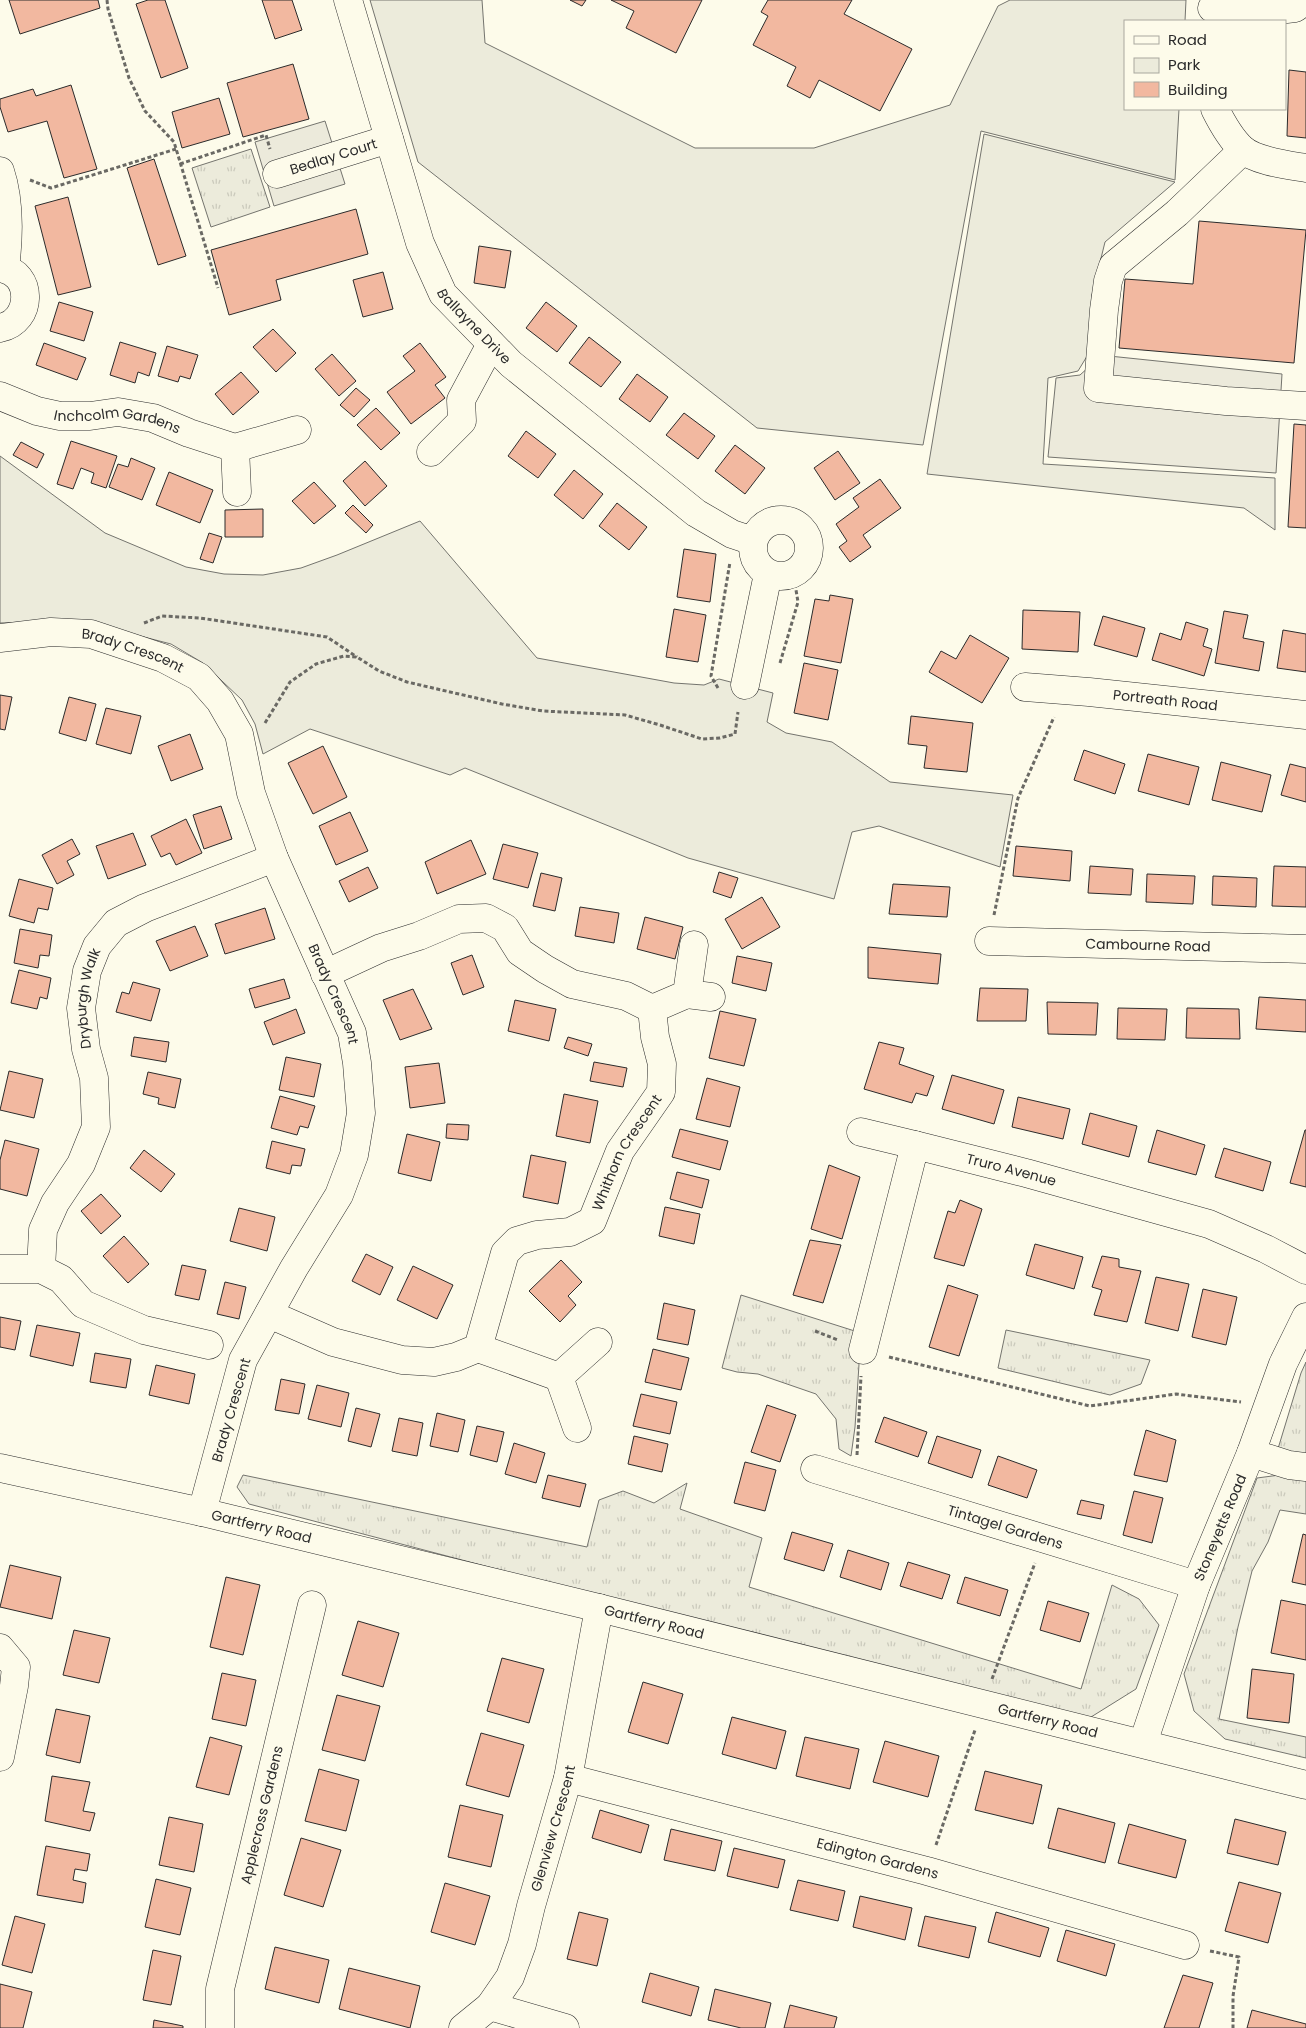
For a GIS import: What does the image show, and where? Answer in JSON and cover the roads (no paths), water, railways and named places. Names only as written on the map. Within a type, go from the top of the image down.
[{"type":"street","name":"Ballayne Drive","points":[[348,0],[420,243],[443,294],[511,364],[536,386],[696,513],[743,537]]},
{"type":"street","points":[[1211,10],[1295,8],[1306,0]]},
{"type":"street","points":[[1216,110],[1224,127],[1242,150],[1274,163],[1306,168]]},
{"type":"street","name":"Bedlay Court","points":[[277,174],[389,139]]},
{"type":"street","points":[[1242,150],[1177,213],[1113,266],[1108,281],[1104,310],[1098,388],[1226,401],[1306,406]]},
{"type":"street","points":[[0,328],[13,323],[20,316],[26,297],[20,280],[13,273],[2,268],[11,178]]},
{"type":"street","points":[[431,452],[462,422],[462,400],[491,344]]},
{"type":"street","name":"Inchcolm Gardens","points":[[0,396],[37,411],[60,416],[90,416],[118,412],[153,418],[188,433],[235,448]]},
{"type":"street","points":[[238,492],[235,448],[297,430]]},
{"type":"street","points":[[781,519],[799,526],[809,541],[807,560],[794,574],[781,576],[768,574],[758,565],[743,537],[763,525],[781,519]]},
{"type":"street","points":[[735,695],[768,574]]},
{"type":"street","name":"Brady Crescent","points":[[0,638],[50,632],[91,634],[163,658],[198,677],[220,701],[239,734],[245,754],[251,793],[274,858],[352,1033],[357,1063],[361,1113],[354,1155],[339,1195],[294,1268],[243,1360],[202,1512]]},
{"type":"street","name":"Portreath Road","points":[[1025,687],[1082,684],[1306,715]]},
{"type":"street","name":"Dryburgh Walk","points":[[41,1269],[43,1230],[55,1203],[81,1164],[96,1127],[94,1078],[86,1049],[81,1008],[86,971],[97,946],[116,923],[130,915],[274,858]]},
{"type":"street","points":[[325,974],[381,948],[420,936],[460,919],[486,918],[505,928],[520,952],[572,984],[626,996],[652,1009],[699,996],[694,945]]},
{"type":"street","name":"Cambourne Road","points":[[989,941],[1306,950]]},
{"type":"street","name":"Whithorn Crescent","points":[[478,1348],[505,1253],[517,1241],[537,1235],[570,1232],[592,1221],[620,1151],[661,1092],[662,1064],[655,1037],[652,1009]]},
{"type":"street","name":"Truro Avenue","points":[[860,1132],[1026,1173],[1208,1224],[1266,1249],[1306,1270]]},
{"type":"street","points":[[863,1350],[916,1145]]},
{"type":"street","points":[[0,1269],[41,1269],[61,1279],[83,1304],[144,1330],[209,1345]]},
{"type":"street","points":[[269,1314],[333,1342],[402,1360],[434,1362],[456,1357],[478,1348],[560,1377]]},
{"type":"street","name":"Stoneyetts Road","points":[[1143,1743],[1196,1585],[1251,1453],[1283,1364],[1306,1317]]},
{"type":"street","points":[[560,1377],[598,1342]]},
{"type":"street","points":[[560,1377],[577,1428]]},
{"type":"street","points":[[1251,1453],[1306,1467]]},
{"type":"street","name":"Gartferry Road","points":[[0,1468],[202,1512],[599,1608],[1306,1785]]},
{"type":"street","name":"Tintagel Gardens","points":[[815,1469],[1196,1585]]},
{"type":"street","name":"Applecross Gardens","points":[[220,2028],[220,1990],[312,1605]]},
{"type":"street","name":"Glenview Crescent","points":[[463,2028],[490,2006],[510,1977],[522,1944],[568,1778],[599,1608]]},
{"type":"street","points":[[0,1648],[16,1667],[0,1756]]},
{"type":"street","name":"Edington Gardens","points":[[568,1778],[927,1871],[1185,1945]]},
{"type":"street","points":[[490,2006],[566,2028]]}]
